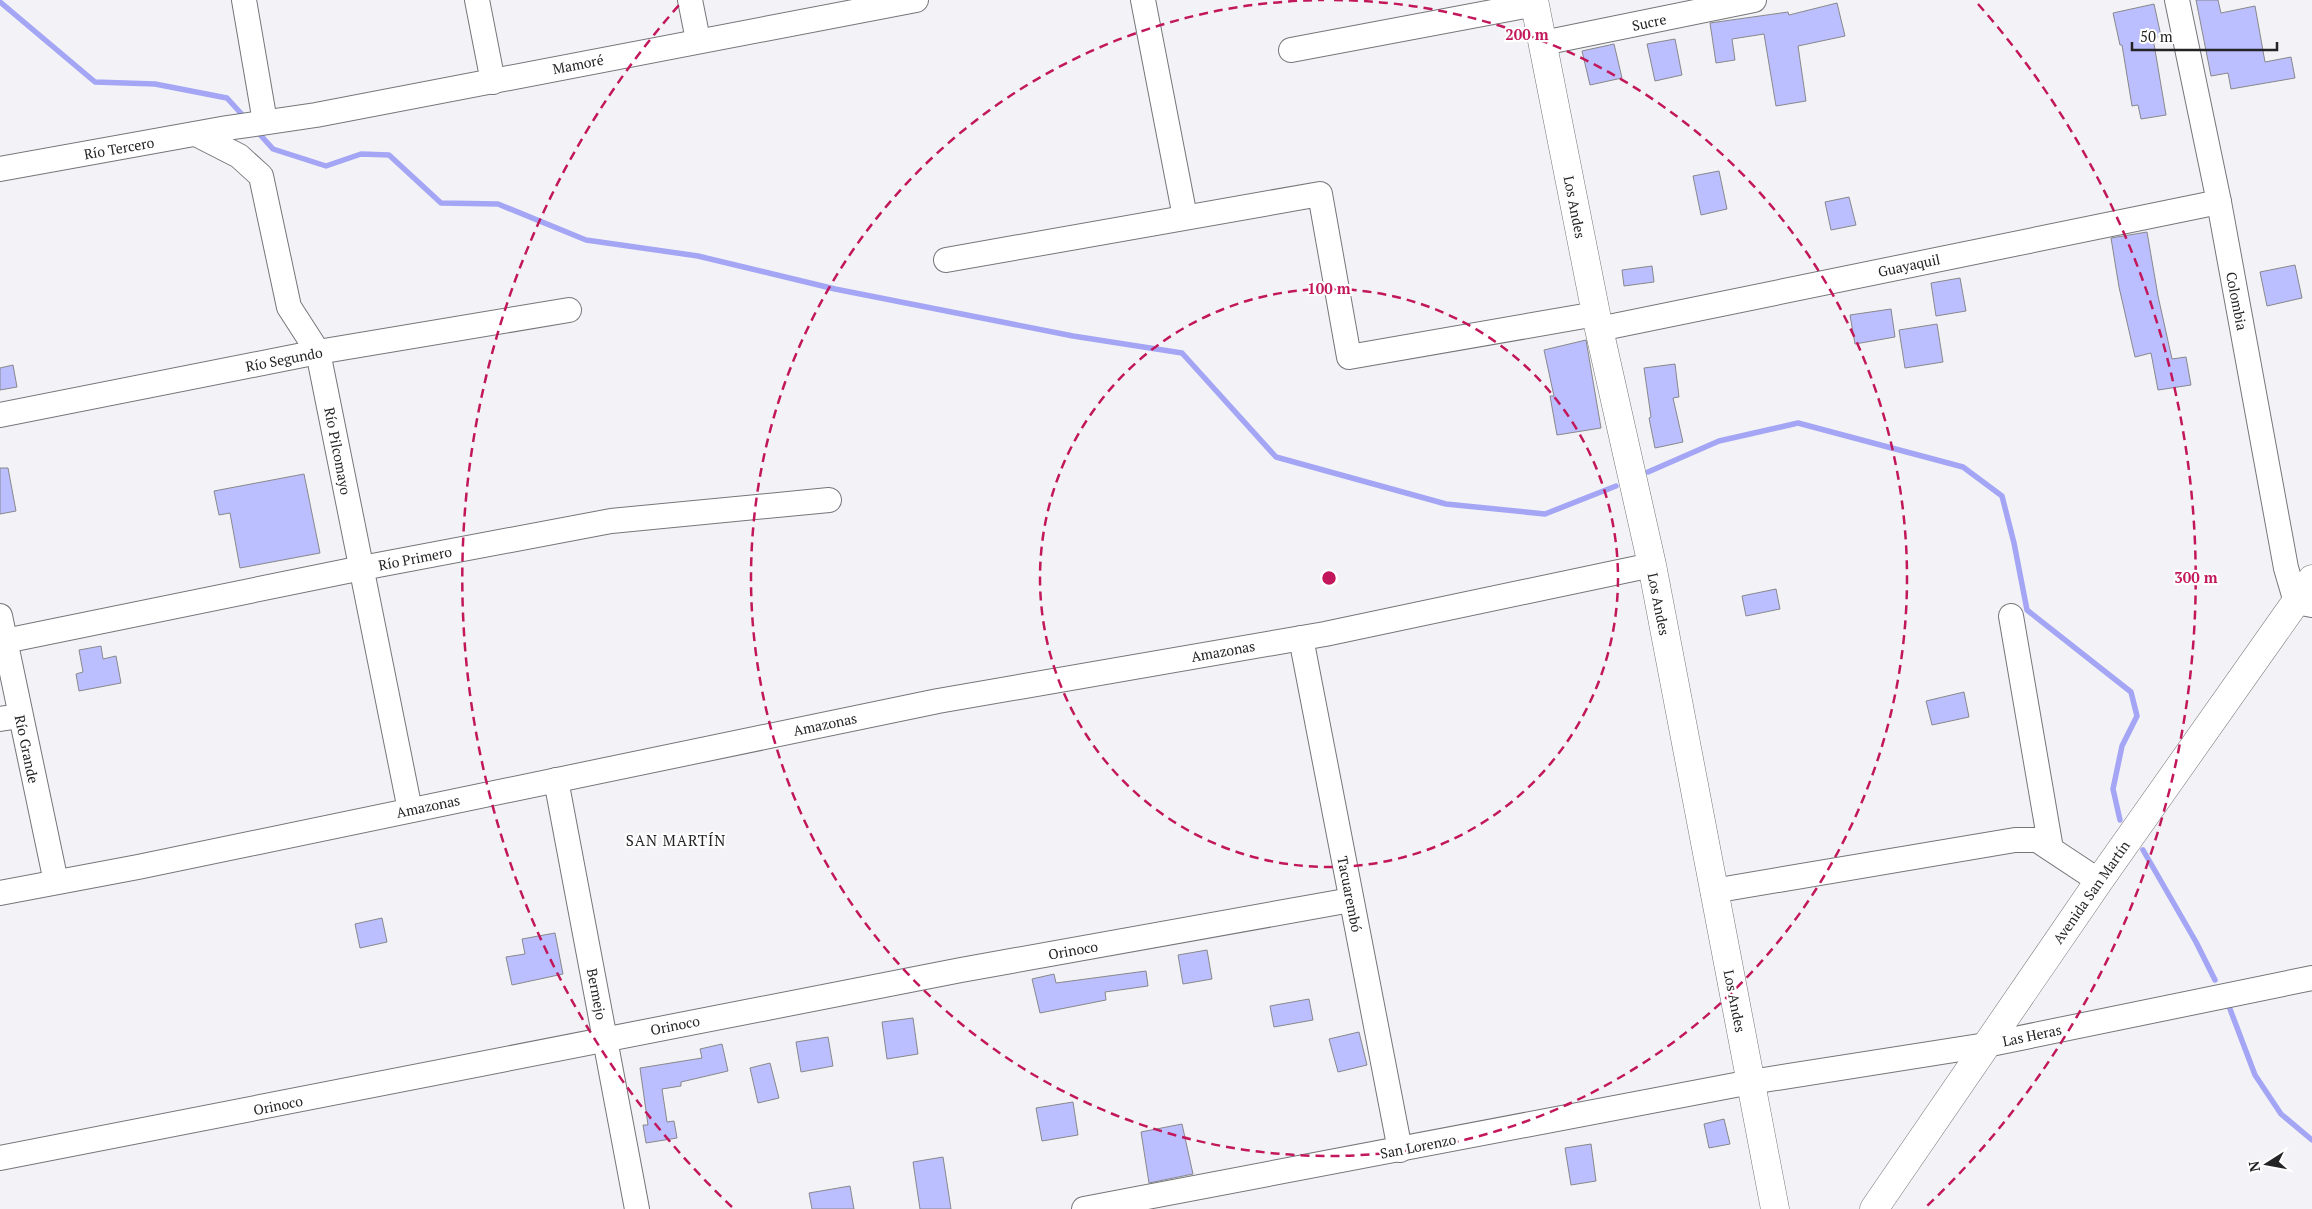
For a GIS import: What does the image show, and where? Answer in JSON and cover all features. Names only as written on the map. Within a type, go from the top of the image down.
[{"type":"main road","name":"Los Andes","points":[[1534,2],[1597,321],[1652,565],[1775,1209]]},
{"type":"main road","name":"Avenida San Martín","points":[[1874,1209],[2099,881],[2304,603],[2312,579]]},
{"type":"street","points":[[244,0],[265,122]]},
{"type":"street","points":[[477,0],[492,82]]},
{"type":"street","points":[[690,0],[698,40]]},
{"type":"street","name":"Mamoré","points":[[239,126],[316,115],[492,82],[698,40],[916,0]]},
{"type":"street","points":[[946,260],[1185,217],[1142,0]]},
{"type":"street","name":"Sucre","points":[[1543,43],[1754,0]]},
{"type":"street","name":"Colombia","points":[[2177,0],[2219,202],[2286,568],[2304,603]]},
{"type":"street","points":[[1292,50],[1534,2]]},
{"type":"street","name":"Río Tercero","points":[[0,169],[239,126]]},
{"type":"street","name":"Río Pilcomayo","points":[[196,134],[239,156],[261,176],[289,307],[318,352],[410,810]]},
{"type":"street","name":"Guayaquil","points":[[1185,217],[1320,194],[1349,357],[1597,321],[2219,202]]},
{"type":"street","name":"Río Segundo","points":[[0,414],[318,352],[569,310]]},
{"type":"street","name":"Río Primero","points":[[5,641],[362,568],[611,521],[829,500]]},
{"type":"street","name":"Amazonas","points":[[0,893],[938,701],[1301,638],[1652,565]]},
{"type":"street","name":"Río Grande","points":[[0,616],[5,641],[10,717],[56,882]]},
{"type":"street","points":[[2011,616],[2051,849]]},
{"type":"street","name":"Tacuarembó","points":[[1301,638],[1400,1150]]},
{"type":"street","name":"Bermejo","points":[[556,780],[637,1209]]},
{"type":"street","points":[[1713,891],[2015,840],[2037,840],[2099,881]]},
{"type":"street","name":"Orinoco","points":[[0,1158],[961,970],[1351,900]]},
{"type":"street","name":"Las Heras","points":[[1751,1082],[1986,1045],[2312,978]]},
{"type":"street","name":"San Lorenzo","points":[[1084,1209],[1164,1202],[1400,1150],[1751,1082]]},
{"type":"building","points":[[2196,0],[2218,0],[2221,13],[2255,6],[2265,62],[2291,57],[2295,78],[2231,89],[2228,73],[2211,76]]},
{"type":"building","points":[[1837,3],[1845,36],[1798,46],[1806,101],[1776,106],[1764,34],[1732,39],[1735,60],[1716,63],[1710,23],[1788,12],[1789,15]]},
{"type":"building","points":[[2154,4],[2161,36],[2153,38],[2166,115],[2141,119],[2138,105],[2132,106],[2122,45],[2120,45],[2113,13]]},
{"type":"building","points":[[1675,39],[1682,75],[1655,81],[1647,44]]},
{"type":"building","points":[[1614,44],[1622,78],[1590,85],[1582,51]]},
{"type":"building","points":[[1719,171],[1727,209],[1701,215],[1693,176]]},
{"type":"building","points":[[1849,197],[1856,225],[1831,230],[1825,202]]},
{"type":"building","points":[[2147,232],[2158,296],[2172,359],[2186,357],[2191,385],[2158,390],[2151,353],[2135,357],[2119,287],[2111,238]]},
{"type":"building","points":[[2295,265],[2302,298],[2267,306],[2260,272]]},
{"type":"building","points":[[1652,266],[1654,282],[1624,286],[1622,270]]},
{"type":"building","points":[[1960,278],[1966,311],[1936,316],[1931,283]]},
{"type":"building","points":[[1891,309],[1895,337],[1855,344],[1850,315]]},
{"type":"building","points":[[1937,324],[1943,362],[1905,368],[1899,330]]},
{"type":"building","points":[[1586,340],[1601,428],[1557,435],[1550,396],[1554,396],[1544,350]]},
{"type":"building","points":[[1675,364],[1679,397],[1673,398],[1683,442],[1655,448],[1649,418],[1651,417],[1644,368]]},
{"type":"building","points":[[13,365],[17,387],[0,390],[0,368]]},
{"type":"building","points":[[0,468],[8,468],[16,511],[0,514]]},
{"type":"building","points":[[304,474],[320,553],[240,568],[230,513],[219,515],[214,491]]},
{"type":"building","points":[[1776,589],[1780,609],[1746,616],[1742,596]]},
{"type":"building","points":[[101,646],[103,659],[116,656],[121,683],[79,691],[76,674],[83,672],[79,650]]},
{"type":"building","points":[[1964,692],[1969,717],[1932,725],[1926,701]]},
{"type":"building","points":[[382,918],[387,942],[360,948],[355,924]]},
{"type":"building","points":[[555,933],[563,974],[512,985],[506,957],[525,954],[522,939]]},
{"type":"building","points":[[1207,950],[1212,979],[1183,984],[1178,955]]},
{"type":"building","points":[[1146,971],[1148,986],[1105,992],[1106,1000],[1040,1013],[1032,979],[1054,974],[1056,983]]},
{"type":"building","points":[[1309,999],[1313,1020],[1274,1027],[1270,1006]]},
{"type":"building","points":[[913,1018],[918,1054],[887,1059],[882,1022]]},
{"type":"building","points":[[1359,1032],[1367,1065],[1338,1072],[1329,1039]]},
{"type":"building","points":[[828,1037],[833,1066],[801,1072],[796,1042]]},
{"type":"building","points":[[722,1044],[728,1071],[681,1082],[681,1086],[662,1089],[667,1122],[674,1121],[677,1138],[646,1143],[643,1125],[648,1125],[640,1068],[702,1058],[700,1049]]},
{"type":"building","points":[[770,1063],[779,1098],[758,1103],[750,1068]]},
{"type":"building","points":[[1073,1102],[1078,1135],[1042,1141],[1036,1108]]},
{"type":"building","points":[[1724,1119],[1730,1144],[1709,1148],[1704,1124]]},
{"type":"building","points":[[1182,1124],[1193,1174],[1149,1183],[1141,1132]]},
{"type":"building","points":[[1591,1144],[1596,1181],[1571,1185],[1565,1148]]},
{"type":"building","points":[[943,1157],[951,1209],[920,1209],[913,1162]]},
{"type":"building","points":[[850,1186],[854,1209],[812,1209],[809,1193]]},
{"type":"waterway","points":[[0,2],[95,82],[155,84],[227,98],[247,120]]},
{"type":"waterway","points":[[256,130],[273,149],[326,166],[361,154],[389,155],[441,203],[498,204],[586,240],[698,256],[835,289],[1073,336],[1182,353],[1276,457],[1446,504],[1545,514],[1616,486]]},
{"type":"waterway","points":[[1648,472],[1719,441],[1798,423],[1963,467],[2002,496],[2014,543],[2027,610],[2131,692],[2137,716],[2122,746],[2113,789],[2120,820]]},
{"type":"waterway","points":[[2143,850],[2196,942],[2215,980]]},
{"type":"waterway","points":[[2230,1009],[2255,1075],[2281,1114],[2312,1140]]},
{"type":"district","name":"SAN MARTÍN","points":[[676,840]]}]
